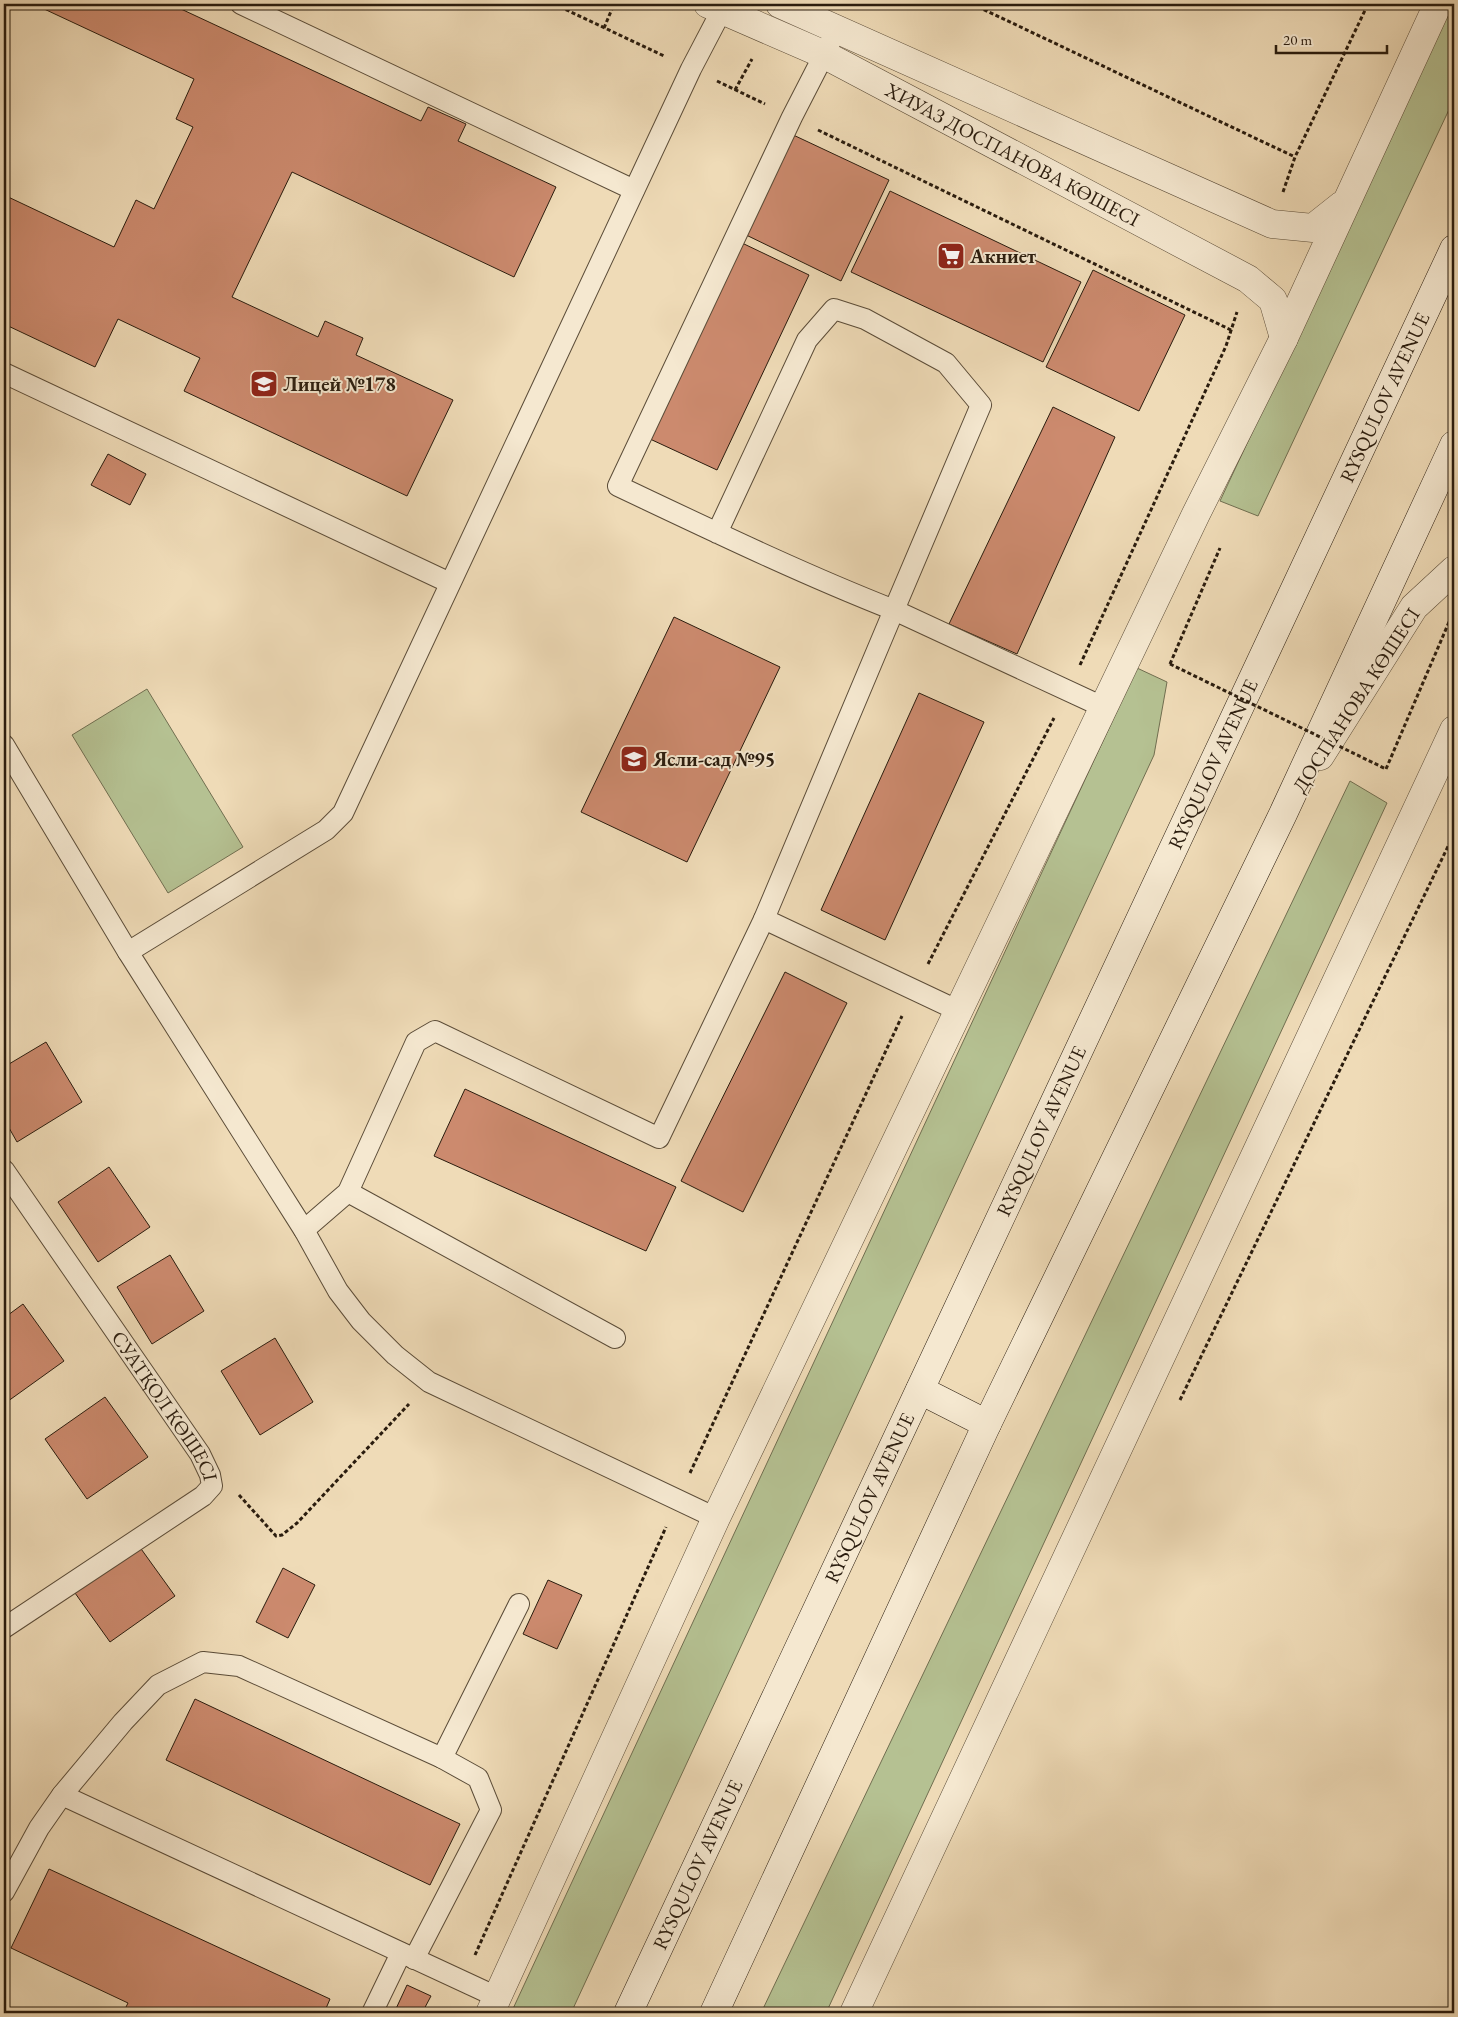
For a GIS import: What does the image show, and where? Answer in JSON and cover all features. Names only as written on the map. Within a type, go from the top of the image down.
[{"type":"street","name":"ХИУАЗ ДОСПАНОВА КӨШЕСІ","points":[[780,4],[1272,224],[1313,228],[1346,203]]},
{"type":"street","points":[[494,2005],[716,1518],[1103,707],[1284,338],[1438,4]]},
{"type":"street","name":"ХИУАЗ ДОСПАНОВА КӨШЕСІ","points":[[719,6],[823,54],[1248,279],[1273,300],[1284,338]]},
{"type":"street","name":"RYSQULOV AVENUE","points":[[628,2013],[1454,249]]},
{"type":"street","points":[[714,2013],[987,1424],[1283,814],[1454,445]]},
{"type":"street","name":"ДОСПАНОВА КӨШЕСІ","points":[[1283,814],[1414,607],[1454,570]]},
{"type":"street","points":[[854,2013],[1454,730]]},
{"type":"street","points":[[920,1390],[987,1424]]},
{"type":"lane","points":[[241,4],[634,190]]},
{"type":"lane","points":[[128,952],[326,830],[343,813],[719,6]]},
{"type":"lane","points":[[838,31],[823,54],[792,117],[618,486],[717,533],[829,584],[894,610],[1103,707]]},
{"type":"lane","points":[[304,1230],[348,1192],[416,1042],[435,1031],[659,1138],[764,919],[981,405],[946,363],[865,319],[834,309],[807,340],[717,533]]},
{"type":"lane","points":[[4,373],[450,582]]},
{"type":"lane","points":[[4,745],[128,952],[304,1230],[338,1291],[361,1321],[395,1355],[429,1382],[716,1518]]},
{"type":"lane","points":[[764,919],[959,1011]]},
{"type":"lane","name":"СУАТҚОЛ КӨШЕСІ","points":[[4,1170],[200,1454],[210,1475],[212,1486],[202,1496],[4,1628]]},
{"type":"lane","points":[[348,1192],[615,1338]]},
{"type":"lane","points":[[442,1758],[519,1604]]},
{"type":"lane","points":[[4,1892],[39,1828],[62,1795],[123,1722],[158,1684],[204,1662],[238,1666],[442,1758],[478,1778],[491,1810],[372,2013]]},
{"type":"lane","points":[[62,1795],[407,1956],[494,2005]]},
{"type":"path","points":[[554,4],[1231,330]]},
{"type":"path","points":[[604,28],[614,4]]},
{"type":"path","points":[[972,4],[1295,157]]},
{"type":"path","points":[[1223,540],[1170,664],[1386,769],[1449,622],[1454,625]]},
{"type":"path","points":[[1176,1408],[1454,834]]},
{"type":"path","points":[[210,1475],[229,1484],[269,1530],[276,1536],[282,1535],[297,1523],[429,1382]]},
{"type":"green space","points":[[1453,4],[1454,99],[1258,516],[1220,501]]},
{"type":"green space","points":[[1137,668],[1167,682],[1154,755],[571,2013],[511,2013]]},
{"type":"green space","points":[[147,689],[243,847],[168,893],[72,735]]},
{"type":"green space","points":[[1350,781],[1387,803],[826,2013],[761,2013]]},
{"type":"building","points":[[45,4],[184,4],[181,9],[421,121],[428,107],[466,124],[458,141],[556,187],[514,277],[292,172],[232,297],[318,337],[325,321],[363,338],[356,355],[453,400],[407,496],[184,391],[200,358],[118,319],[95,367],[4,324],[4,195],[114,247],[136,200],[154,209],[193,127],[176,119],[194,79],[42,8]]},
{"type":"building","points":[[789,133],[889,180],[841,281],[742,233]]},
{"type":"building","points":[[890,191],[1081,282],[1043,362],[851,272]]},
{"type":"building","points":[[742,243],[809,275],[717,470],[650,439]]},
{"type":"building","points":[[1093,270],[1185,315],[1139,411],[1046,367]]},
{"type":"building","points":[[1053,407],[1115,437],[1017,654],[949,624]]},
{"type":"building","points":[[108,454],[146,474],[130,505],[91,485]]},
{"type":"building","points":[[674,617],[780,667],[687,862],[581,812]]},
{"type":"building","points":[[919,693],[984,722],[885,940],[821,910]]},
{"type":"building","points":[[785,972],[847,1003],[743,1212],[681,1181]]},
{"type":"building","points":[[46,1042],[82,1102],[17,1142],[4,1119],[4,1067]]},
{"type":"building","points":[[465,1089],[676,1187],[646,1251],[434,1156]]},
{"type":"building","points":[[109,1167],[150,1227],[98,1262],[58,1202]]},
{"type":"building","points":[[170,1255],[204,1311],[152,1344],[117,1287]]},
{"type":"building","points":[[23,1304],[64,1361],[4,1404],[4,1318]]},
{"type":"building","points":[[275,1338],[313,1402],[260,1435],[221,1371]]},
{"type":"building","points":[[105,1397],[148,1457],[87,1499],[45,1439]]},
{"type":"building","points":[[139,1546],[175,1596],[110,1642],[75,1593]]},
{"type":"building","points":[[283,1568],[315,1585],[288,1638],[256,1622]]},
{"type":"building","points":[[548,1580],[582,1595],[557,1649],[523,1634]]},
{"type":"building","points":[[195,1699],[460,1824],[430,1885],[166,1760]]},
{"type":"building","points":[[49,1869],[330,1999],[324,2013],[123,2013],[128,2003],[11,1948]]},
{"type":"building","points":[[407,1985],[431,1996],[422,2013],[394,2013]]},
{"type":"place","name":"Акниет","points":[[951,256]]},
{"type":"place","name":"Лицей №178","points":[[264,384]]},
{"type":"place","name":"Ясли-сад №95","points":[[634,759]]}]
